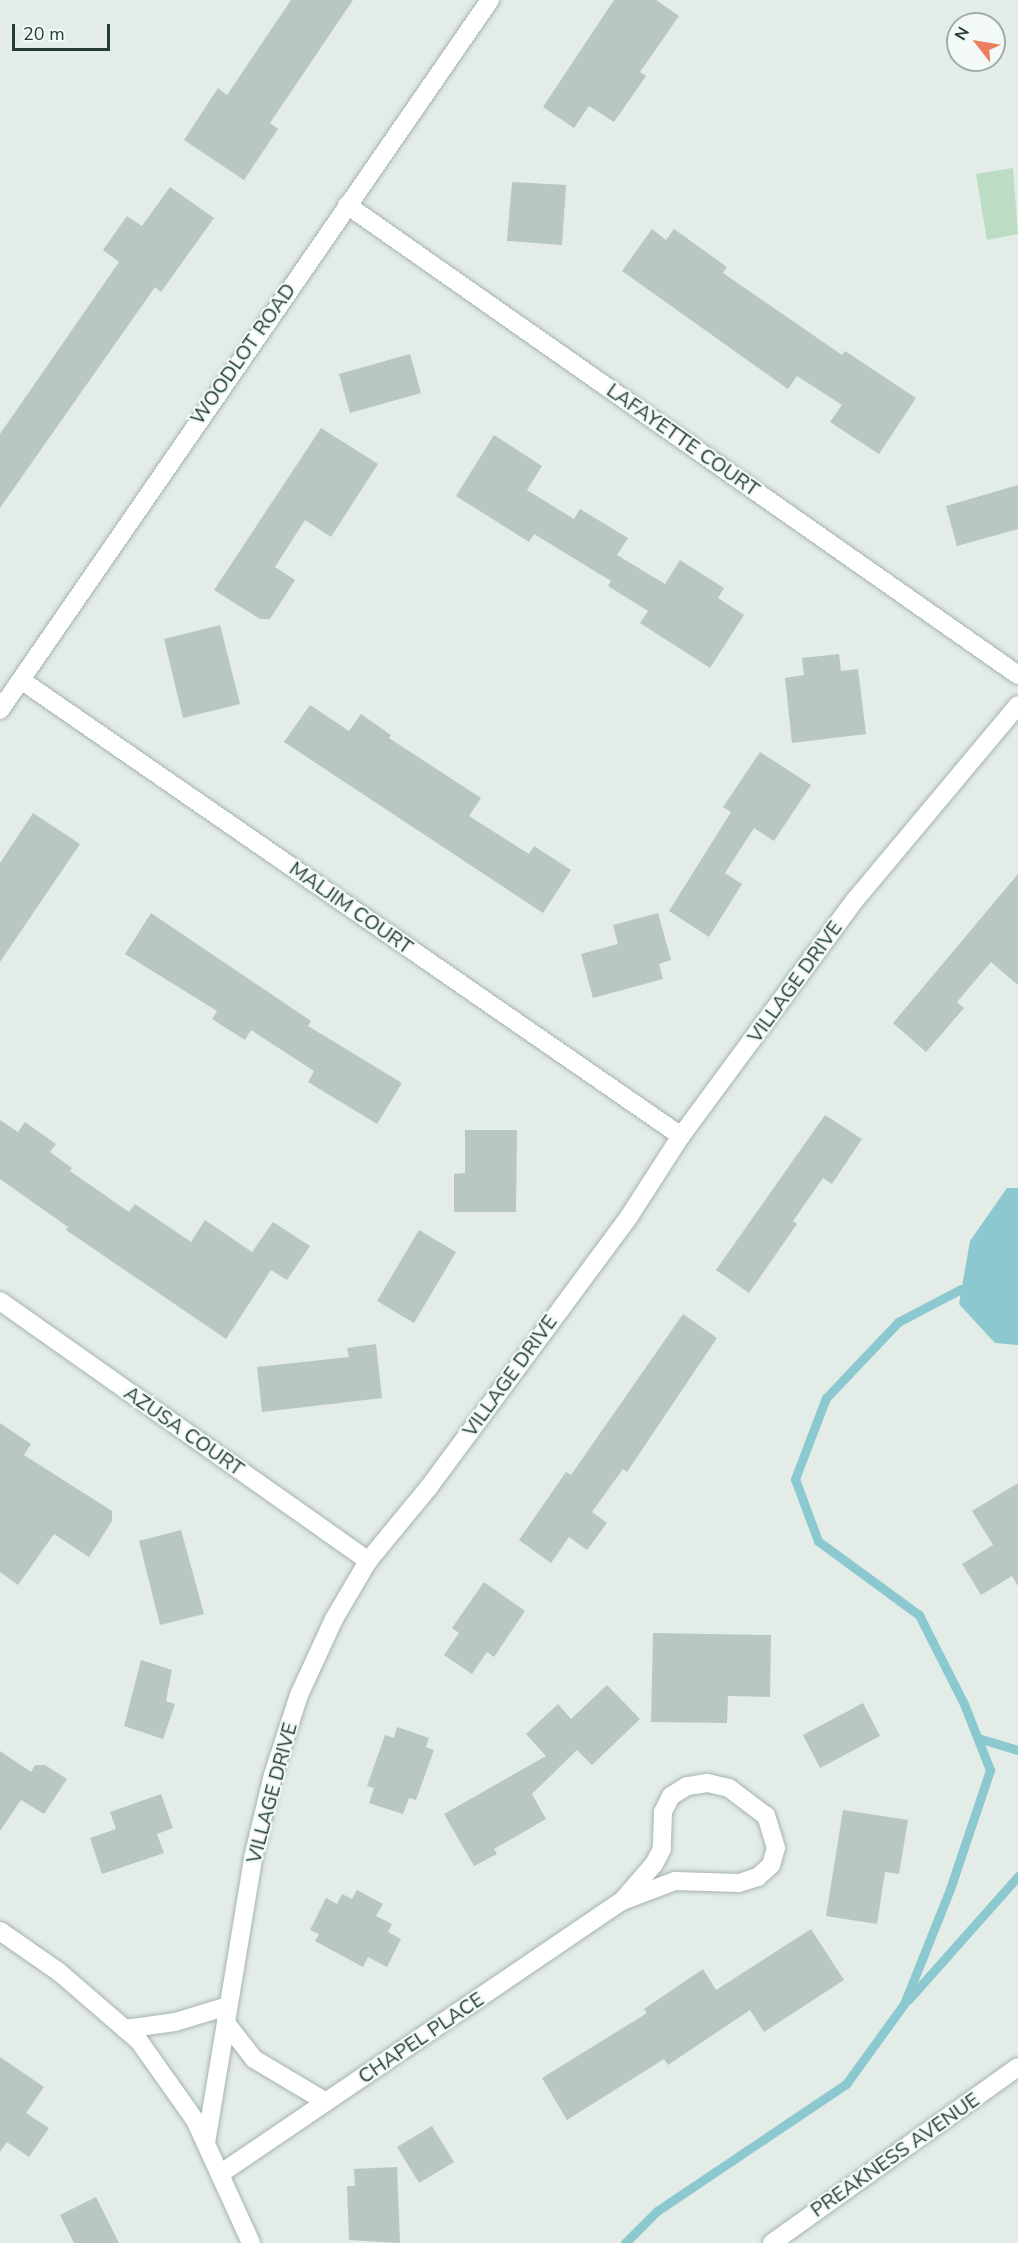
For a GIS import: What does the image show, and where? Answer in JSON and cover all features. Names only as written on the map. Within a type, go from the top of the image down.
[{"type":"street","name":"WOODLOT ROAD","points":[[0,710],[490,0]]},
{"type":"street","name":"LAFAYETTE COURT","points":[[347,205],[1018,675]]},
{"type":"street","name":"MALJIM COURT","points":[[21,680],[681,1136]]},
{"type":"street","name":"VILLAGE DRIVE","points":[[206,2143],[253,1858],[273,1775],[300,1695],[334,1618],[368,1561],[429,1487],[630,1215],[681,1136],[855,900],[1018,705]]},
{"type":"street","name":"AZUSA COURT","points":[[0,1300],[368,1561]]},
{"type":"street","name":"CHAPEL PLACE","points":[[220,2174],[622,1901],[675,1881],[739,1883],[758,1877],[771,1865],[776,1848],[766,1816],[729,1788],[707,1783],[687,1786],[671,1796],[663,1812],[662,1849],[654,1864],[622,1901]]},
{"type":"street","points":[[0,1931],[59,1972],[125,2029],[166,2075],[206,2143],[251,2243]]},
{"type":"street","points":[[125,2029],[227,2015],[254,2059],[326,2102]]},
{"type":"street","name":"PREAKNESS AVENUE","points":[[771,2243],[1018,2067]]},
{"type":"green space","points":[[1013,168],[1018,234],[987,240],[976,174]]},
{"type":"water","points":[[1007,1188],[1018,1188],[1018,1345],[995,1343],[959,1304],[970,1241]]},
{"type":"building","points":[[291,0],[353,0],[270,123],[278,129],[244,180],[184,140],[218,88],[227,95]]},
{"type":"building","points":[[614,0],[656,0],[679,16],[640,72],[646,76],[614,122],[589,106],[574,128],[543,107]]},
{"type":"building","points":[[512,182],[566,185],[562,245],[507,241]]},
{"type":"building","points":[[170,187],[214,218],[161,292],[155,287],[0,508],[0,434],[119,262],[103,250],[127,216],[142,226]]},
{"type":"building","points":[[652,229],[666,240],[674,229],[727,267],[723,273],[842,355],[845,351],[916,398],[879,454],[830,422],[842,405],[797,376],[788,389],[622,271]]},
{"type":"building","points":[[410,354],[421,393],[350,413],[339,374]]},
{"type":"building","points":[[321,428],[378,464],[331,537],[305,520],[275,567],[295,580],[270,619],[260,619],[214,590]]},
{"type":"building","points":[[494,435],[542,466],[527,490],[574,519],[580,509],[628,538],[617,555],[665,584],[680,560],[724,588],[718,598],[744,615],[710,668],[640,623],[648,611],[608,586],[611,581],[534,534],[529,542],[456,496]]},
{"type":"building","points":[[1018,485],[1018,529],[957,546],[946,506]]},
{"type":"building","points":[[220,625],[240,704],[183,718],[164,639]]},
{"type":"building","points":[[839,654],[841,671],[858,669],[866,734],[792,743],[785,678],[804,675],[802,658]]},
{"type":"building","points":[[310,705],[349,731],[361,714],[391,735],[389,738],[481,798],[469,816],[529,854],[534,846],[571,870],[543,913],[284,742]]},
{"type":"building","points":[[760,752],[811,785],[774,841],[754,828],[725,873],[742,884],[709,937],[669,911],[731,812],[723,807]]},
{"type":"building","points":[[33,813],[80,844],[0,962],[0,863]]},
{"type":"building","points":[[1018,874],[1018,985],[991,962],[957,1002],[964,1008],[926,1052],[893,1023]]},
{"type":"building","points":[[151,913],[311,1021],[308,1026],[402,1083],[377,1124],[308,1082],[314,1071],[251,1030],[245,1040],[212,1019],[217,1011],[125,954]]},
{"type":"building","points":[[658,913],[671,960],[659,964],[663,979],[593,998],[581,954],[618,944],[613,925]]},
{"type":"building","points":[[825,1115],[862,1139],[832,1184],[823,1178],[793,1221],[797,1224],[749,1293],[716,1270]]},
{"type":"building","points":[[0,1120],[18,1132],[25,1122],[56,1144],[50,1152],[72,1168],[70,1171],[129,1212],[135,1204],[191,1242],[205,1220],[252,1252],[273,1222],[310,1246],[287,1280],[271,1270],[226,1339],[66,1230],[68,1227],[0,1179]]},
{"type":"building","points":[[465,1130],[517,1130],[516,1212],[454,1212],[454,1174],[465,1173]]},
{"type":"building","points":[[419,1230],[456,1252],[414,1323],[377,1301]]},
{"type":"building","points":[[683,1314],[717,1338],[627,1472],[623,1469],[592,1512],[607,1523],[587,1550],[569,1537],[551,1563],[519,1540],[566,1472],[571,1475]]},
{"type":"building","points":[[376,1344],[382,1398],[262,1412],[257,1367],[349,1357],[347,1348]]},
{"type":"building","points":[[0,1423],[31,1444],[24,1455],[112,1511],[112,1521],[89,1557],[54,1534],[18,1585],[0,1572]]},
{"type":"building","points":[[1018,1483],[1018,1586],[1012,1576],[981,1595],[962,1564],[993,1545],[972,1511]]},
{"type":"building","points":[[181,1530],[204,1614],[160,1625],[139,1541]]},
{"type":"building","points":[[484,1582],[525,1611],[494,1657],[487,1652],[472,1674],[444,1655],[459,1633],[452,1628]]},
{"type":"building","points":[[653,1633],[771,1635],[770,1697],[728,1696],[727,1723],[651,1722]]},
{"type":"building","points":[[141,1660],[172,1670],[166,1701],[175,1704],[163,1739],[124,1726]]},
{"type":"building","points":[[607,1685],[640,1719],[592,1765],[577,1750],[532,1794],[546,1819],[494,1849],[497,1854],[474,1866],[444,1814],[546,1756],[526,1734],[558,1704],[571,1719]]},
{"type":"building","points":[[863,1703],[880,1736],[820,1768],[803,1735]]},
{"type":"building","points":[[397,1727],[429,1738],[426,1747],[434,1750],[416,1800],[409,1798],[403,1814],[369,1803],[374,1788],[367,1786],[385,1735],[394,1738]]},
{"type":"building","points":[[0,1751],[31,1772],[35,1765],[45,1765],[67,1779],[44,1814],[21,1800],[0,1831]]},
{"type":"building","points":[[161,1794],[173,1828],[157,1834],[164,1853],[102,1874],[90,1838],[116,1829],[110,1812]]},
{"type":"building","points":[[843,1810],[908,1820],[899,1874],[885,1872],[877,1924],[826,1916]]},
{"type":"building","points":[[357,1890],[383,1904],[376,1916],[392,1924],[388,1932],[401,1939],[387,1967],[368,1957],[363,1967],[315,1941],[319,1934],[310,1930],[326,1898],[337,1904],[342,1894],[352,1899]]},
{"type":"building","points":[[811,1929],[844,1980],[764,2032],[750,2010],[668,2065],[664,2059],[567,2120],[542,2078],[647,2013],[644,2009],[703,1969],[716,1990]]},
{"type":"building","points":[[0,2057],[44,2087],[26,2113],[49,2128],[29,2157],[7,2142],[0,2152]]},
{"type":"building","points":[[432,2126],[454,2162],[419,2183],[397,2147]]},
{"type":"building","points":[[397,2167],[400,2243],[349,2240],[347,2186],[355,2186],[354,2169]]},
{"type":"building","points":[[96,2197],[119,2243],[74,2243],[60,2215]]},
{"type":"waterway","points":[[625,2243],[657,2211],[846,2084],[904,2004],[950,1889],[990,1770],[964,1704],[919,1615],[818,1541],[795,1479],[826,1398],[898,1322],[961,1289]]},
{"type":"waterway","points":[[978,1738],[1018,1750]]},
{"type":"waterway","points":[[908,2000],[1018,1876]]}]
